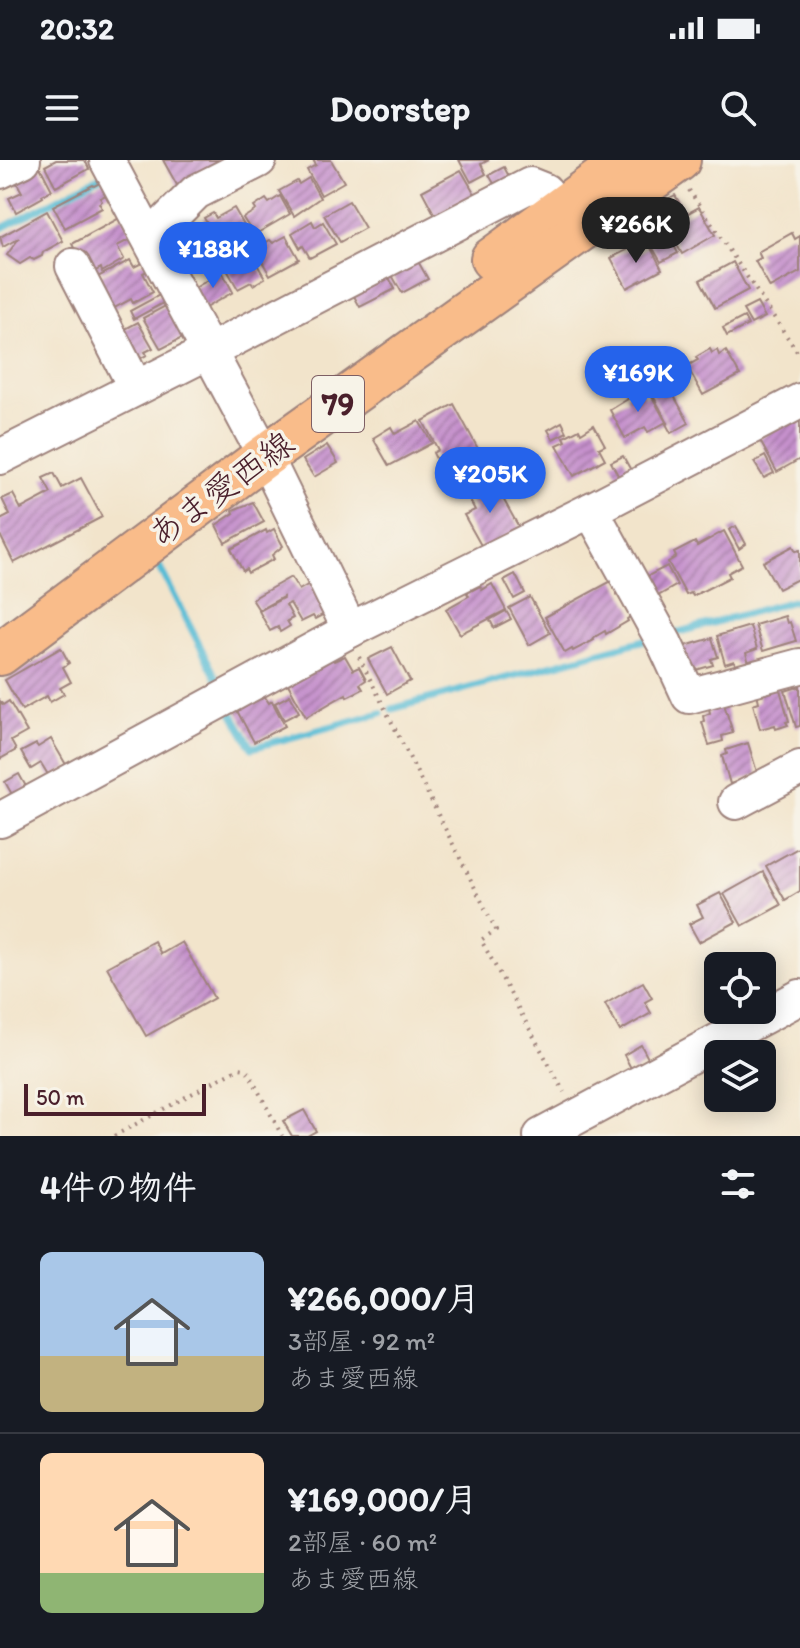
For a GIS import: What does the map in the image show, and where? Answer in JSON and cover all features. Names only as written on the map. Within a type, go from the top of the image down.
[{"type":"main road","name":"あま愛西線","points":[[0,654],[559,209],[627,160]]},
{"type":"main road","name":"あま愛西線","points":[[0,618],[676,162]]},
{"type":"street","points":[[0,171],[23,160]]},
{"type":"street","points":[[107,160],[260,445],[348,631]]},
{"type":"street","points":[[150,238],[196,192],[259,160]]},
{"type":"street","points":[[0,457],[530,185],[545,191],[559,209]]},
{"type":"street","points":[[73,266],[136,388]]},
{"type":"street","points":[[0,820],[348,631],[800,401]]},
{"type":"street","points":[[591,510],[665,644],[689,696],[800,666]]},
{"type":"street","points":[[736,802],[800,768]]},
{"type":"street","points":[[541,1136],[800,997]]},
{"type":"path","points":[[676,162],[800,356]]},
{"type":"path","points":[[348,631],[496,930],[481,940],[577,1116]]},
{"type":"path","points":[[114,1136],[239,1068],[249,1073],[282,1136]]},
{"type":"building","points":[[56,160],[85,160],[89,169],[56,187],[45,166]]},
{"type":"building","points":[[163,160],[228,160],[178,187]]},
{"type":"building","points":[[313,160],[331,160],[344,182],[321,195],[307,170],[316,165]]},
{"type":"building","points":[[459,160],[489,160],[481,164],[486,174],[471,182]]},
{"type":"building","points":[[38,163],[52,190],[16,212],[9,198],[22,192],[13,176]]},
{"type":"building","points":[[504,167],[514,186],[500,194],[489,175]]},
{"type":"building","points":[[461,170],[479,201],[437,219],[422,191]]},
{"type":"building","points":[[309,178],[320,198],[294,216],[279,191]]},
{"type":"building","points":[[107,179],[113,191],[100,198],[102,208],[65,228],[53,206]]},
{"type":"building","points":[[675,195],[684,211],[665,222],[656,206]]},
{"type":"building","points":[[280,196],[290,214],[254,235],[243,218],[266,199],[269,203]]},
{"type":"building","points":[[349,201],[365,228],[340,242],[324,215]]},
{"type":"building","points":[[699,207],[715,235],[682,254],[666,225]]},
{"type":"building","points":[[234,208],[249,234],[225,250],[204,218],[213,213],[216,218]]},
{"type":"building","points":[[47,211],[63,241],[43,252],[42,256],[20,264],[7,255],[19,238],[3,247],[0,237]]},
{"type":"building","points":[[123,216],[135,237],[117,246],[124,259],[102,272],[101,268],[88,275],[72,244]]},
{"type":"building","points":[[312,221],[315,227],[323,222],[336,244],[310,258],[292,233]]},
{"type":"building","points":[[203,223],[218,249],[204,258],[200,251],[189,258],[186,251],[179,255],[172,242]]},
{"type":"building","points":[[664,228],[678,253],[661,262],[647,238]]},
{"type":"building","points":[[792,233],[795,239],[800,236],[800,272],[770,288],[755,261],[761,258],[758,252]]},
{"type":"building","points":[[286,236],[299,259],[270,275],[255,249],[270,240],[273,243]]},
{"type":"building","points":[[634,246],[638,253],[650,246],[662,269],[627,288],[611,258]]},
{"type":"building","points":[[251,254],[265,278],[238,289],[226,268],[240,256],[242,259]]},
{"type":"building","points":[[415,256],[428,279],[402,293],[389,270]]},
{"type":"building","points":[[130,260],[134,267],[144,262],[149,270],[143,273],[153,292],[107,312],[90,281]]},
{"type":"building","points":[[733,262],[748,290],[715,308],[700,280]]},
{"type":"building","points":[[384,268],[395,289],[360,307],[349,287]]},
{"type":"building","points":[[222,272],[233,292],[205,308],[193,289]]},
{"type":"building","points":[[163,293],[167,301],[134,319],[130,311]]},
{"type":"building","points":[[757,303],[765,317],[751,324],[743,310]]},
{"type":"building","points":[[169,304],[186,336],[161,349],[143,318]]},
{"type":"building","points":[[744,317],[748,325],[727,336],[723,328]]},
{"type":"building","points":[[138,322],[153,348],[132,363],[116,334]]},
{"type":"building","points":[[710,349],[712,353],[717,350],[719,355],[726,351],[740,375],[703,395],[687,366]]},
{"type":"building","points":[[668,385],[689,423],[671,433],[652,394]]},
{"type":"building","points":[[639,388],[644,397],[650,393],[666,422],[648,432],[645,427],[625,438],[610,410]]},
{"type":"building","points":[[454,404],[491,473],[460,490],[448,468],[442,471],[433,453],[438,450],[423,421]]},
{"type":"building","points":[[800,413],[800,459],[777,472],[759,439]]},
{"type":"building","points":[[419,421],[432,443],[389,466],[373,438],[391,427],[395,434]]},
{"type":"building","points":[[562,422],[567,432],[553,439],[548,430]]},
{"type":"building","points":[[594,425],[605,445],[599,448],[605,459],[574,476],[557,445],[566,441],[564,437],[579,429],[581,433]]},
{"type":"building","points":[[327,445],[338,463],[314,477],[303,460]]},
{"type":"building","points":[[623,456],[633,474],[621,481],[611,462]]},
{"type":"building","points":[[765,456],[774,473],[764,478],[754,462]]},
{"type":"building","points":[[446,472],[455,488],[447,492],[438,477]]},
{"type":"building","points":[[54,473],[62,488],[81,478],[102,517],[14,563],[0,535],[0,520],[10,515],[2,499],[13,494],[21,509],[51,493],[43,478]]},
{"type":"building","points":[[492,479],[520,529],[483,549],[464,515],[475,510],[466,493]]},
{"type":"building","points":[[253,502],[264,522],[225,543],[216,525],[234,513],[233,510]]},
{"type":"building","points":[[736,526],[746,544],[739,549],[729,530]]},
{"type":"building","points":[[274,529],[283,546],[272,555],[274,559],[248,573],[246,569],[243,571],[231,549],[266,530],[267,533]]},
{"type":"building","points":[[724,531],[742,565],[728,573],[730,577],[693,596],[691,593],[686,595],[668,562],[676,557],[674,553],[695,542],[697,546]]},
{"type":"building","points":[[793,546],[796,551],[800,550],[800,578],[778,589],[763,562]]},
{"type":"building","points":[[667,566],[677,585],[656,597],[646,577]]},
{"type":"building","points":[[515,574],[525,593],[514,599],[504,580]]},
{"type":"building","points":[[291,577],[299,590],[311,583],[328,612],[301,622],[290,603],[286,605],[293,618],[287,621],[290,626],[280,632],[278,627],[270,631],[259,611],[283,597],[259,610],[252,599]]},
{"type":"building","points":[[615,579],[634,614],[606,634],[605,631],[594,640],[565,653],[545,617]]},
{"type":"building","points":[[492,584],[506,610],[460,634],[446,609],[469,596],[467,593]]},
{"type":"building","points":[[530,597],[550,633],[529,645],[509,608]]},
{"type":"building","points":[[506,611],[511,619],[494,628],[490,620]]},
{"type":"building","points":[[785,616],[796,641],[763,651],[755,625]]},
{"type":"building","points":[[750,626],[757,649],[746,653],[749,663],[736,666],[734,661],[725,664],[717,636]]},
{"type":"building","points":[[712,638],[718,657],[711,659],[713,665],[689,672],[682,647]]},
{"type":"building","points":[[392,647],[410,681],[387,694],[368,659]]},
{"type":"building","points":[[61,648],[69,663],[63,667],[71,682],[60,688],[64,694],[50,702],[47,696],[22,710],[5,680]]},
{"type":"building","points":[[345,656],[353,670],[359,667],[366,680],[360,684],[363,689],[347,697],[346,694],[306,717],[288,684],[332,658],[334,661]]},
{"type":"building","points":[[800,681],[800,726],[796,727],[785,691],[798,687],[796,682]]},
{"type":"building","points":[[779,686],[788,725],[760,729],[753,704],[759,702],[757,693]]},
{"type":"building","points":[[290,695],[299,712],[284,720],[275,703]]},
{"type":"building","points":[[260,696],[269,703],[272,701],[285,726],[254,742],[236,709]]},
{"type":"building","points":[[0,701],[3,705],[9,701],[27,732],[11,741],[16,750],[0,759]]},
{"type":"building","points":[[724,704],[733,733],[722,736],[723,741],[709,745],[703,716],[710,713],[709,708]]},
{"type":"building","points":[[51,739],[68,768],[50,778],[41,763],[31,769],[21,752]]},
{"type":"building","points":[[748,743],[758,775],[730,784],[722,756],[727,754],[726,750]]},
{"type":"building","points":[[19,774],[28,790],[14,798],[5,782]]},
{"type":"building","points":[[800,847],[800,891],[785,900],[766,866]]},
{"type":"building","points":[[763,872],[781,905],[742,926],[724,894]]},
{"type":"building","points":[[720,893],[736,922],[699,942],[689,924],[703,917],[697,905]]},
{"type":"building","points":[[154,941],[161,954],[182,942],[214,998],[146,1036],[107,967]]},
{"type":"building","points":[[643,982],[652,998],[645,1002],[651,1013],[620,1031],[605,1004]]},
{"type":"building","points":[[641,1045],[650,1062],[633,1072],[624,1055]]},
{"type":"building","points":[[304,1110],[316,1131],[307,1136],[292,1136],[283,1121]]},
{"type":"waterway","points":[[0,229],[102,176]]},
{"type":"waterway","points":[[158,564],[222,689]]},
{"type":"waterway","points":[[676,633],[800,599]]},
{"type":"waterway","points":[[392,709],[652,638]]},
{"type":"waterway","points":[[229,708],[252,748],[381,713]]}]
